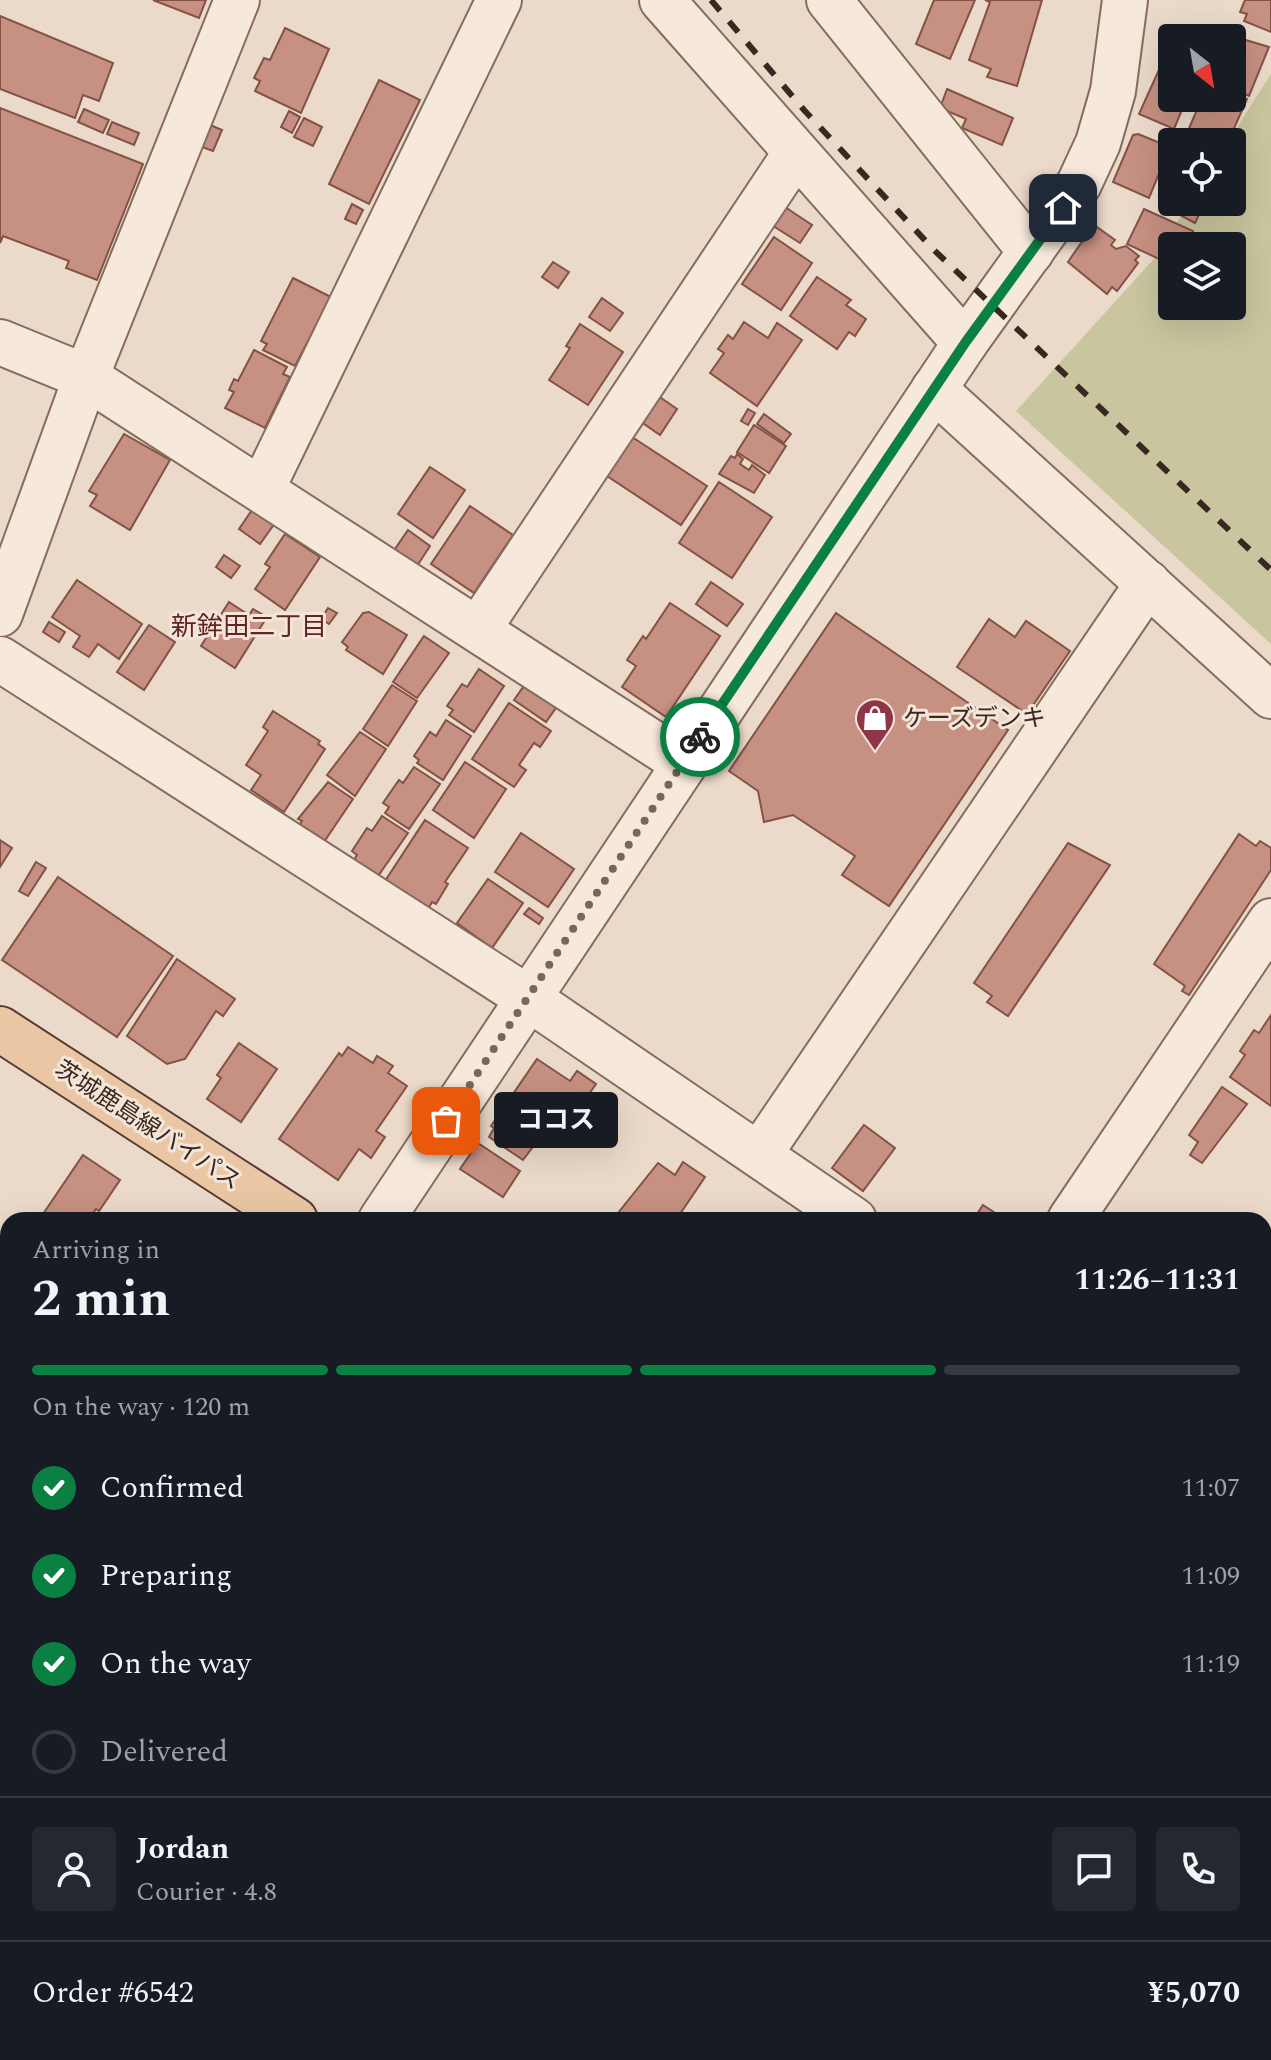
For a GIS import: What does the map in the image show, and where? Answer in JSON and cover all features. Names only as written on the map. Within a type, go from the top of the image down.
[{"type":"main road","name":"茨城鹿島線バイパス","points":[[0,1029],[283,1212]]},
{"type":"street","points":[[0,614],[86,377],[237,0]]},
{"type":"street","points":[[262,489],[499,0]]},
{"type":"street","points":[[662,0],[965,343]]},
{"type":"street","points":[[386,1212],[682,762],[965,343],[1079,184],[1098,143],[1113,91],[1125,0]]},
{"type":"street","points":[[839,5],[1031,252]]},
{"type":"street","points":[[479,628],[795,154]]},
{"type":"street","points":[[0,342],[86,377],[479,628],[682,762]]},
{"type":"street","points":[[934,389],[1271,696]]},
{"type":"street","points":[[759,1155],[1148,583]]},
{"type":"street","points":[[0,659],[528,998],[842,1212]]},
{"type":"street","points":[[1075,1212],[1271,921]]},
{"type":"shaded area","points":[[1271,74],[1271,644],[1016,411],[1158,252],[1158,320],[1246,320],[1246,232],[1171,232],[1181,216],[1246,216],[1246,128],[1237,128]]},
{"type":"building","points":[[153,0],[206,0],[199,18]]},
{"type":"building","points":[[934,0],[975,0],[950,59],[916,44]]},
{"type":"building","points":[[985,0],[1042,0],[1017,86],[987,77],[991,69],[969,60],[990,2]]},
{"type":"building","points":[[1245,0],[1271,0],[1271,32],[1244,21],[1247,14],[1240,12]]},
{"type":"building","points":[[0,16],[113,63],[99,101],[83,95],[75,118],[0,89]]},
{"type":"building","points":[[285,28],[329,49],[301,113],[255,91],[260,81],[254,78],[264,58],[270,60]]},
{"type":"building","points":[[1246,40],[1269,47],[1249,96],[1246,95]]},
{"type":"building","points":[[1158,72],[1158,112],[1181,112],[1174,128],[1139,114]]},
{"type":"building","points":[[379,80],[420,100],[369,204],[329,184]]},
{"type":"building","points":[[947,89],[1013,118],[1002,145],[962,128],[966,119],[940,108]]},
{"type":"building","points":[[0,108],[143,164],[97,280],[66,268],[69,261],[3,236],[0,243]]},
{"type":"building","points":[[84,109],[109,120],[103,133],[78,122]]},
{"type":"building","points":[[289,111],[300,117],[292,133],[281,127]]},
{"type":"building","points":[[1196,112],[1241,112],[1234,128],[1189,128]]},
{"type":"building","points":[[304,118],[322,127],[313,146],[294,137]]},
{"type":"building","points":[[112,122],[139,133],[134,145],[107,134]]},
{"type":"building","points":[[208,124],[222,130],[213,151],[199,146]]},
{"type":"building","points":[[1133,135],[1158,142],[1158,176],[1149,198],[1113,182]]},
{"type":"building","points":[[352,204],[363,210],[356,224],[345,219]]},
{"type":"building","points":[[782,205],[812,225],[800,243],[770,224]]},
{"type":"building","points":[[1144,209],[1193,231],[1158,232],[1158,258],[1127,244]]},
{"type":"building","points":[[1182,216],[1198,216],[1195,223]]},
{"type":"building","points":[[1097,227],[1115,240],[1111,245],[1116,249],[1126,246],[1139,256],[1135,260],[1138,263],[1117,291],[1112,287],[1107,294],[1068,262],[1090,230],[1093,233]]},
{"type":"building","points":[[774,237],[812,263],[781,310],[742,284]]},
{"type":"building","points":[[553,262],[569,272],[558,288],[542,277]]},
{"type":"building","points":[[817,277],[851,300],[846,305],[866,319],[855,336],[849,332],[837,349],[790,316]]},
{"type":"building","points":[[293,278],[331,297],[295,366],[263,350],[267,344],[261,341]]},
{"type":"building","points":[[602,298],[623,313],[610,331],[589,317]]},
{"type":"building","points":[[744,322],[768,338],[777,323],[802,340],[757,406],[710,373],[724,353],[718,349],[728,335],[733,339]]},
{"type":"building","points":[[580,324],[623,352],[588,405],[549,380],[570,348],[566,346]]},
{"type":"building","points":[[254,350],[287,367],[283,374],[290,377],[265,428],[225,408],[234,392],[229,390],[234,379],[238,381]]},
{"type":"building","points":[[654,393],[677,409],[660,435],[637,419]]},
{"type":"building","points":[[748,409],[755,413],[748,425],[741,421]]},
{"type":"building","points":[[764,414],[791,434],[784,443],[757,424]]},
{"type":"building","points":[[754,425],[786,446],[769,473],[737,452]]},
{"type":"building","points":[[124,434],[170,460],[130,530],[90,506],[97,495],[89,491]]},
{"type":"building","points":[[629,435],[707,486],[681,525],[604,474]]},
{"type":"building","points":[[737,454],[743,459],[740,464],[749,470],[752,465],[765,475],[754,493],[719,474],[731,456],[735,458]]},
{"type":"building","points":[[430,467],[465,490],[433,538],[398,514]]},
{"type":"building","points":[[719,482],[772,517],[732,578],[679,543]]},
{"type":"building","points":[[470,506],[513,535],[474,593],[431,564]]},
{"type":"building","points":[[254,507],[275,523],[260,544],[239,529]]},
{"type":"building","points":[[408,530],[430,546],[417,566],[393,552]]},
{"type":"building","points":[[285,534],[320,557],[285,610],[255,589],[270,567],[265,564]]},
{"type":"building","points":[[224,555],[240,566],[231,578],[216,567]]},
{"type":"building","points":[[77,580],[142,624],[119,659],[98,644],[89,657],[73,647],[80,636],[52,617]]},
{"type":"building","points":[[711,582],[743,604],[727,626],[696,604]]},
{"type":"building","points":[[229,602],[249,615],[253,609],[267,617],[235,668],[201,646]]},
{"type":"building","points":[[670,603],[720,636],[666,717],[622,687],[636,666],[627,660],[643,636],[646,639]]},
{"type":"building","points":[[328,608],[337,613],[329,624],[321,619]]},
{"type":"building","points":[[369,612],[407,635],[383,674],[346,650],[348,647],[342,642],[363,613]]},
{"type":"building","points":[[836,613],[1008,730],[889,906],[842,875],[855,856],[793,815],[764,822],[758,791],[729,771]]},
{"type":"building","points":[[989,619],[1015,637],[1026,621],[1070,651],[1027,714],[957,667]]},
{"type":"building","points":[[49,622],[65,632],[59,642],[43,632]]},
{"type":"building","points":[[149,625],[175,642],[144,690],[117,672]]},
{"type":"building","points":[[424,636],[449,653],[417,698],[393,682]]},
{"type":"building","points":[[479,669],[504,686],[474,732],[449,715],[453,710],[447,706],[462,684],[467,687]]},
{"type":"building","points":[[526,683],[558,705],[546,722],[514,700]]},
{"type":"building","points":[[392,685],[417,701],[388,746],[363,729]]},
{"type":"building","points":[[509,703],[551,731],[540,747],[534,743],[519,765],[526,770],[514,787],[472,759]]},
{"type":"building","points":[[273,711],[320,741],[318,744],[325,749],[284,812],[251,790],[261,775],[246,765],[268,731],[263,727]]},
{"type":"building","points":[[446,720],[471,736],[443,780],[417,763],[419,760],[414,756],[430,732],[436,736]]},
{"type":"building","points":[[360,732],[386,749],[355,796],[327,775]]},
{"type":"building","points":[[465,762],[506,789],[474,838],[433,810]]},
{"type":"building","points":[[414,767],[440,784],[409,829],[385,813],[389,807],[383,803],[399,780],[403,783]]},
{"type":"building","points":[[328,782],[353,799],[324,842],[299,826],[302,821],[298,819]]},
{"type":"building","points":[[382,816],[408,833],[378,876],[354,860],[357,855],[352,851],[367,828],[372,831]]},
{"type":"building","points":[[425,820],[468,848],[445,882],[448,884],[436,904],[432,902],[428,909],[385,881]]},
{"type":"building","points":[[521,833],[574,869],[548,907],[495,872]]},
{"type":"building","points":[[1239,834],[1256,846],[1260,841],[1271,848],[1271,870],[1189,995],[1182,991],[1185,986],[1154,964]]},
{"type":"building","points":[[0,840],[12,848],[0,867]]},
{"type":"building","points":[[1068,843],[1110,865],[1008,1016],[987,1002],[992,996],[974,983]]},
{"type":"building","points":[[36,862],[46,868],[28,896],[19,891]]},
{"type":"building","points":[[58,877],[173,956],[117,1037],[2,960]]},
{"type":"building","points":[[488,879],[523,903],[492,948],[457,923]]},
{"type":"building","points":[[529,908],[543,918],[539,924],[524,914]]},
{"type":"building","points":[[177,959],[235,999],[223,1016],[216,1011],[185,1059],[167,1064],[127,1036]]},
{"type":"building","points":[[1271,1015],[1271,1106],[1230,1077],[1245,1055],[1240,1051],[1254,1030],[1259,1033]]},
{"type":"building","points":[[239,1043],[277,1069],[241,1122],[207,1099],[221,1078],[217,1075]]},
{"type":"building","points":[[348,1047],[373,1063],[377,1056],[393,1066],[388,1073],[407,1086],[376,1131],[385,1137],[371,1158],[359,1149],[338,1180],[279,1139],[339,1053],[342,1056]]},
{"type":"building","points":[[537,1059],[570,1081],[577,1071],[596,1084],[572,1118],[548,1103],[544,1109],[541,1108],[519,1140],[532,1148],[523,1160],[489,1137],[494,1128],[491,1126]]},
{"type":"building","points":[[1222,1087],[1247,1104],[1202,1163],[1190,1155],[1198,1142],[1189,1135]]},
{"type":"building","points":[[864,1125],[895,1148],[863,1191],[832,1168]]},
{"type":"building","points":[[478,1143],[520,1171],[503,1197],[460,1169]]},
{"type":"building","points":[[83,1155],[120,1180],[99,1211],[44,1212]]},
{"type":"building","points":[[683,1162],[705,1177],[681,1212],[619,1212],[658,1163],[675,1175]]},
{"type":"building","points":[[983,1205],[994,1212],[978,1212]]},
{"type":"railway","points":[[711,0],[804,110],[934,250],[1271,570]]},
{"type":"way so far","points":[[446,1121],[700,737]]},
{"type":"place","name":"ケーズデンキ","points":[[875,752]]},
{"type":"place","name":"ココス","points":[[446,1121]]},
{"type":"district","name":"新鉾田二丁目","points":[[249,626]]},
{"type":"route","points":[[700,737],[965,343],[1063,208]]}]
